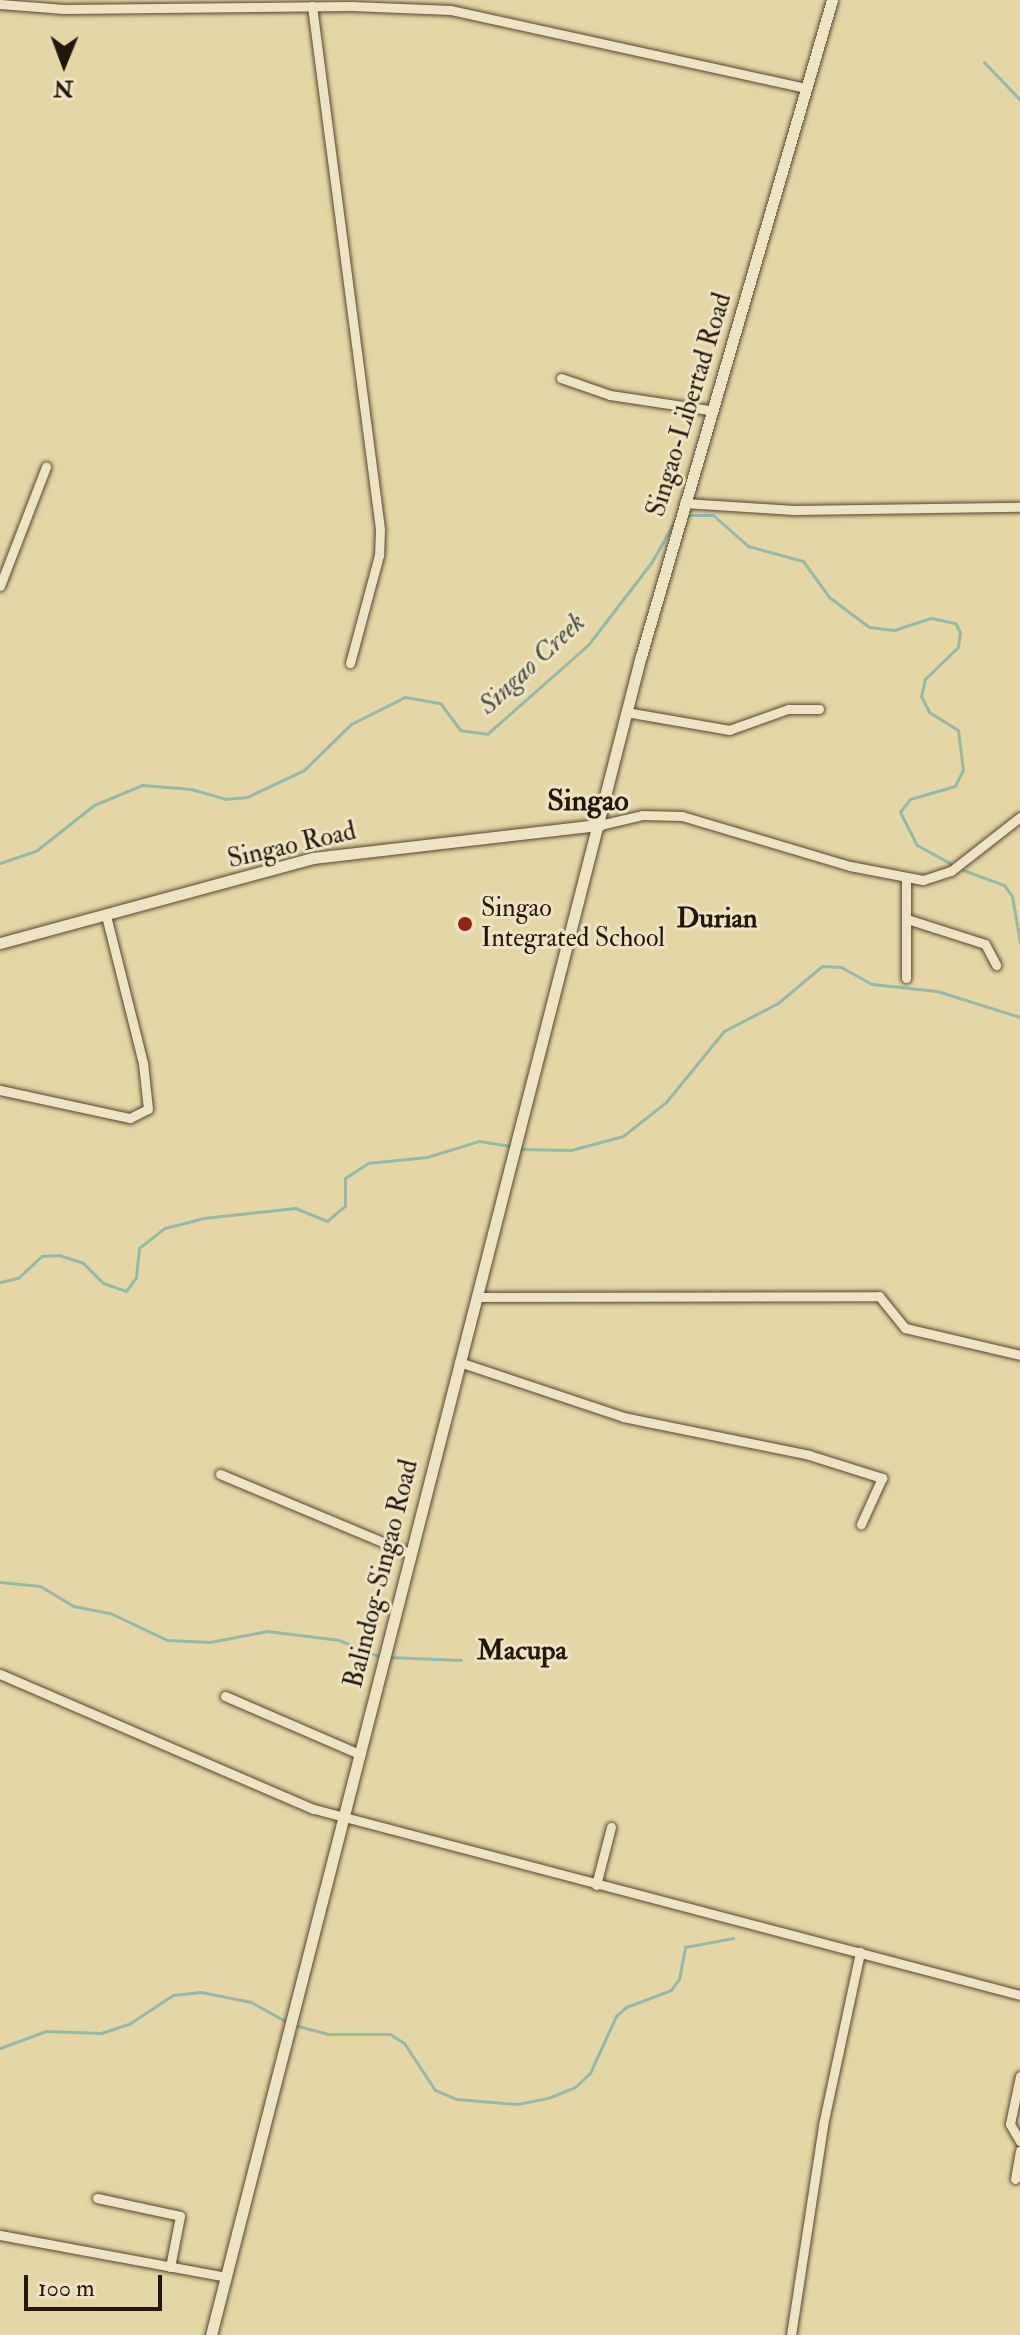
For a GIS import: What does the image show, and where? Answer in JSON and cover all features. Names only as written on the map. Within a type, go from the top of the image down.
[{"type":"street","name":"Singao-Libertad Road","points":[[600,825],[626,712],[709,410],[832,0]]},
{"type":"street","points":[[0,4],[101,10],[391,6],[502,18],[807,88]]},
{"type":"street","points":[[312,6],[380,529],[379,555],[350,663]]},
{"type":"street","points":[[561,378],[610,395],[709,410]]},
{"type":"street","points":[[0,586],[46,467]]},
{"type":"street","points":[[684,503],[794,510],[1020,507]]},
{"type":"street","points":[[626,712],[729,730],[788,709],[819,709]]},
{"type":"street","points":[[600,825],[642,815],[682,816],[906,879],[951,871],[1020,817]]},
{"type":"street","name":"Singao Road","points":[[0,943],[326,856],[600,825]]},
{"type":"street","name":"Balindog-Singao Road","points":[[211,2335],[409,1553],[600,825]]},
{"type":"street","points":[[906,879],[906,978]]},
{"type":"street","points":[[0,1090],[130,1118],[148,1109],[143,1063],[106,916]]},
{"type":"street","points":[[907,919],[985,944],[996,965]]},
{"type":"street","points":[[477,1297],[879,1296],[911,1330],[1020,1355]]},
{"type":"street","points":[[459,1362],[623,1417],[809,1455],[882,1478],[861,1524]]},
{"type":"street","points":[[220,1474],[409,1553]]},
{"type":"street","points":[[0,1674],[261,1790],[343,1818],[1020,1995]]},
{"type":"street","points":[[225,1696],[359,1754]]},
{"type":"street","points":[[596,1885],[611,1827]]},
{"type":"street","points":[[791,2335],[823,2125],[860,1952]]},
{"type":"street","points":[[1020,2076],[1010,2124],[1020,2141]]},
{"type":"street","points":[[1015,2179],[1020,2150]]},
{"type":"street","points":[[97,2198],[180,2216],[170,2267]]},
{"type":"street","points":[[0,2235],[226,2277]]},
{"type":"waterway","points":[[984,62],[1020,100]]},
{"type":"waterway","name":"Singao Creek","points":[[687,515],[713,515],[748,546],[803,561],[829,597],[869,627],[894,630],[931,618],[955,623],[960,632],[958,647],[925,679],[921,696],[929,712],[958,730],[963,770],[955,786],[910,799],[900,812],[917,845],[951,864]]},
{"type":"waterway","name":"Singao Creek","points":[[0,863],[37,850],[94,805],[142,785],[191,789],[225,799],[247,797],[304,770],[351,724],[405,697],[440,703],[460,730],[487,734],[588,645],[651,563],[675,521]]},
{"type":"waterway","name":"Singao Creek","points":[[963,870],[1004,885],[1012,896],[1020,943]]},
{"type":"waterway","points":[[519,1149],[571,1150],[623,1136],[666,1102],[724,1031],[778,1003],[822,966],[841,967],[872,984],[937,991],[1020,1017]]},
{"type":"waterway","points":[[0,1282],[18,1278],[42,1256],[59,1255],[83,1263],[103,1283],[126,1291],[136,1277],[139,1248],[165,1228],[204,1218],[295,1208],[327,1221],[345,1206],[345,1178],[368,1163],[427,1157],[479,1141],[509,1146]]},
{"type":"waterway","points":[[0,1582],[40,1586],[73,1606],[110,1613],[167,1640],[210,1642],[267,1631],[339,1640],[378,1656]]},
{"type":"waterway","points":[[387,1657],[461,1660]]},
{"type":"waterway","points":[[298,2026],[328,2034],[390,2034],[404,2043],[435,2090],[456,2099],[517,2104],[548,2098],[575,2087],[590,2073],[616,2016],[626,2007],[671,1990],[679,1979],[685,1947],[733,1938]]},
{"type":"waterway","points":[[0,2048],[46,2031],[101,2033],[129,2024],[173,1995],[201,1992],[251,2002],[287,2022]]},
{"type":"place","name":"Singao Integrated School","points":[[465,924]]},
{"type":"district","name":"Singao","points":[[588,801]]},
{"type":"district","name":"Durian","points":[[717,919]]},
{"type":"district","name":"Macupa","points":[[522,1651]]}]
